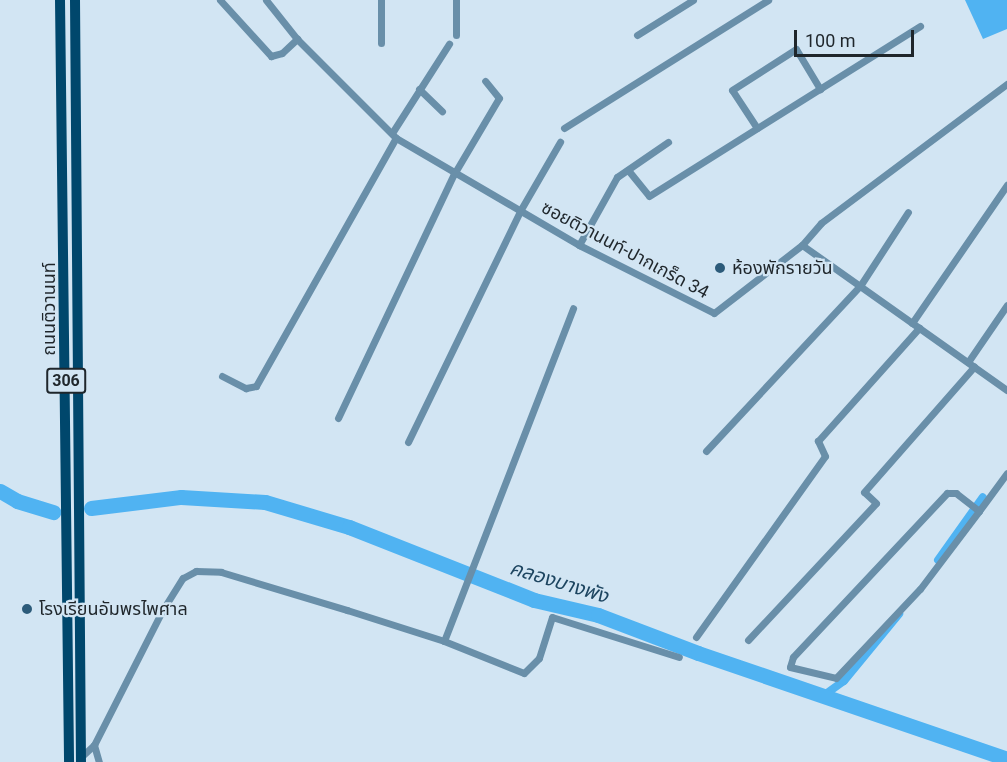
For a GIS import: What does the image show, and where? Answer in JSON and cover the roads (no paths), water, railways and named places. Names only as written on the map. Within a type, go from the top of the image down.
[{"type":"main road","name":"ถนนติวานนท์","points":[[60,0],[63,93],[69,762]]},
{"type":"main road","name":"ถนนติวานนท์","points":[[75,0],[81,760]]},
{"type":"main road","points":[[63,93],[75,94]]},
{"type":"street","points":[[220,0],[271,56],[282,53],[297,39]]},
{"type":"street","name":"ซอยติวานนท์-ปากเกร็ด 34","points":[[266,0],[297,39],[394,135],[454,174],[579,245],[714,313],[802,245],[820,222],[1007,84]]},
{"type":"street","points":[[381,0],[381,43]]},
{"type":"street","points":[[456,0],[456,35]]},
{"type":"street","points":[[637,35],[693,0]]},
{"type":"street","points":[[564,128],[768,0]]},
{"type":"street","points":[[628,170],[648,196],[920,26]]},
{"type":"street","points":[[222,376],[246,388],[256,386],[419,89],[449,44]]},
{"type":"street","points":[[757,128],[732,90],[796,49],[820,89]]},
{"type":"street","points":[[338,418],[454,174],[499,98],[485,81]]},
{"type":"street","points":[[419,89],[442,111]]},
{"type":"street","points":[[408,442],[520,211],[560,142]]},
{"type":"street","points":[[579,245],[617,177],[668,142]]},
{"type":"street","points":[[912,323],[1007,185]]},
{"type":"street","points":[[706,451],[860,286],[908,212]]},
{"type":"street","points":[[802,245],[1007,390]]},
{"type":"street","points":[[748,639],[876,503],[864,492],[971,364],[1007,305]]},
{"type":"street","points":[[444,641],[473,559],[573,309]]},
{"type":"street","points":[[696,638],[825,456],[818,441],[919,328]]},
{"type":"street","points":[[979,511],[956,493],[947,494],[793,657],[790,667],[836,678],[920,589],[979,511],[1007,473]]},
{"type":"street","points":[[81,760],[94,745],[162,611],[183,578],[196,571],[221,572],[444,641],[524,673],[539,658],[552,617],[679,657]]},
{"type":"street","points":[[94,745],[99,762]]},
{"type":"water","points":[[965,0],[1007,0],[1007,29],[983,39]]},
{"type":"waterway","name":"คลองบางพัง","points":[[0,491],[17,501],[53,512]]},
{"type":"waterway","name":"คลองบางพัง","points":[[91,508],[181,497],[265,502],[349,527],[534,600],[598,615],[698,653],[1007,759]]},
{"type":"waterway","points":[[938,560],[983,497]]},
{"type":"waterway","points":[[823,696],[844,681],[899,614]]},
{"type":"place","name":"ห้องพักรายวัน","points":[[720,268]]},
{"type":"place","name":"โรงเรียนอัมพรไพศาล","points":[[27,609]]}]
